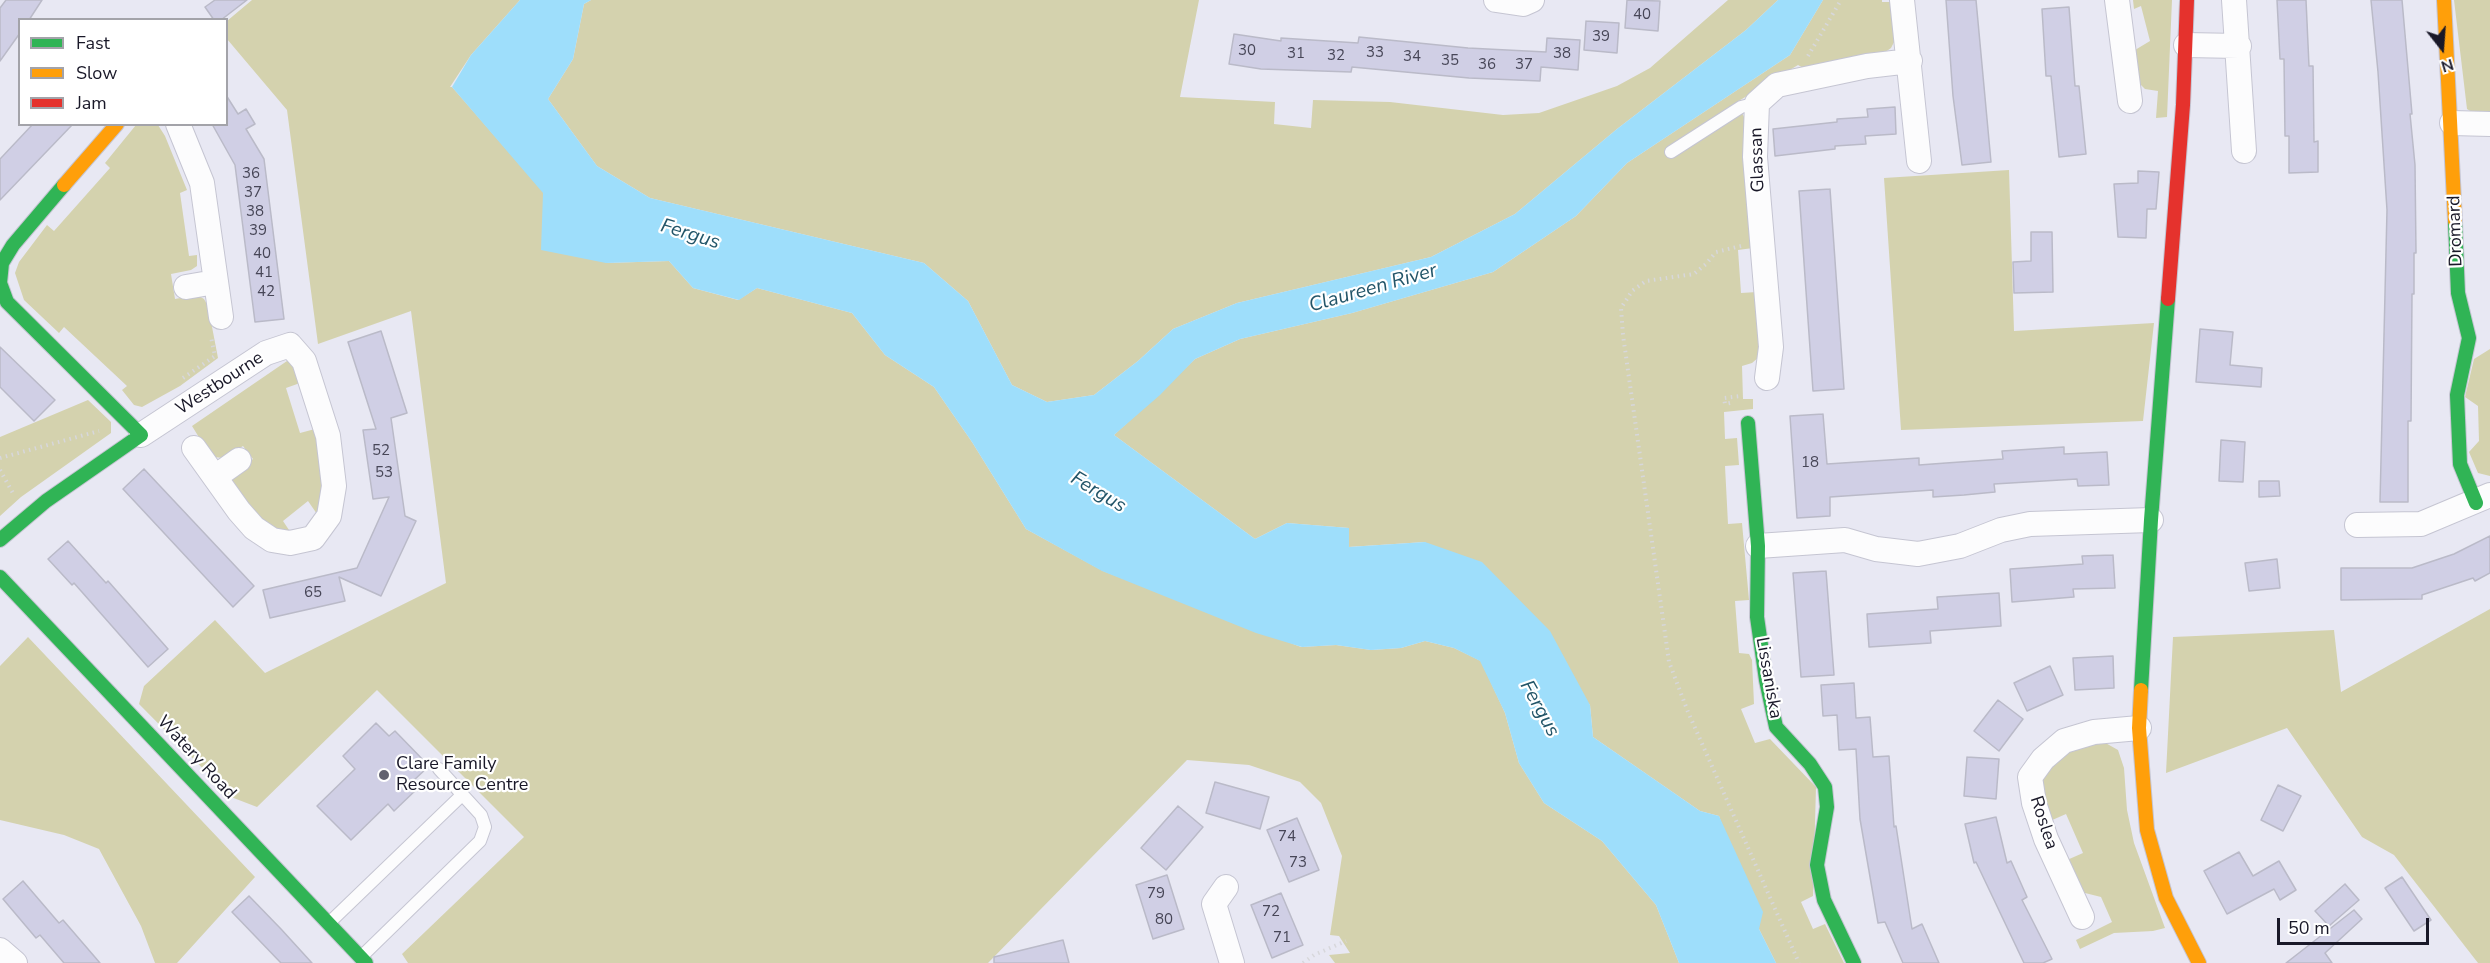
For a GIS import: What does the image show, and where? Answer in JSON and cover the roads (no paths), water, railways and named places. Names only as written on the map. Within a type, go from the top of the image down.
[{"type":"street","points":[[1496,0],[1524,4],[1532,0]]},
{"type":"street","points":[[1902,0],[1919,161]]},
{"type":"street","points":[[2117,0],[2130,101]]},
{"type":"street","points":[[2187,0],[2187,45],[2151,520],[2139,728],[2147,830],[2166,898],[2199,963]]},
{"type":"street","points":[[2234,0],[2239,46],[2244,151]]},
{"type":"street","name":"Dromard","points":[[2357,525],[2421,524],[2483,499],[2460,464],[2457,394],[2480,337],[2458,293],[2452,123],[2444,0]]},
{"type":"street","points":[[2187,45],[2239,46]]},
{"type":"street","name":"Glassan","points":[[1767,378],[1771,347],[1755,157],[1757,103],[1777,85],[1867,66],[1910,61]]},
{"type":"street","points":[[2452,123],[2490,124]]},
{"type":"street","points":[[115,126],[13,245],[2,263],[0,283],[7,302],[135,428]]},
{"type":"street","points":[[179,126],[202,183],[220,317]]},
{"type":"street","points":[[186,286],[215,282]]},
{"type":"street","name":"Westbourne","points":[[0,540],[135,428],[189,403],[266,353],[290,345],[304,361],[328,436],[334,486],[330,516],[313,538],[290,543],[272,540],[254,528],[194,448]]},
{"type":"street","name":"Lissaniska","points":[[1748,423],[1758,546],[1757,617],[1766,680],[1776,727],[1810,764],[1825,787],[1827,807],[1817,865],[1824,900],[1854,963]]},
{"type":"street","points":[[215,477],[239,460]]},
{"type":"street","points":[[1758,546],[1845,540],[1876,549],[1918,554],[1960,546],[2001,530],[2030,524],[2151,520]]},
{"type":"street","name":"Watery Road","points":[[0,577],[361,961]]},
{"type":"street","name":"Roslea","points":[[2082,917],[2046,839],[2034,803],[2030,777],[2043,759],[2064,741],[2094,732],[2139,728]]},
{"type":"street","points":[[1226,887],[1214,904],[1232,963]]},
{"type":"street","points":[[0,950],[15,963]]},
{"type":"lane","points":[[1671,152],[1741,107],[1757,103]]},
{"type":"lane","points":[[361,961],[480,841],[485,827],[481,815],[439,769]]},
{"type":"lane","points":[[328,924],[462,795]]},
{"type":"water","points":[[520,0],[591,0],[584,4],[573,59],[548,99],[597,166],[650,198],[924,263],[968,301],[1012,385],[1047,402],[1094,395],[1138,361],[1173,329],[1237,303],[1431,257],[1515,214],[1617,129],[1746,30],[1778,0],[1823,0],[1790,55],[1627,163],[1576,216],[1493,272],[1352,313],[1240,339],[1195,359],[1160,395],[1114,435],[1255,539],[1287,523],[1349,528],[1349,547],[1425,542],[1482,562],[1550,631],[1590,705],[1593,737],[1700,811],[1719,816],[1763,912],[1759,929],[1776,963],[1679,963],[1656,905],[1602,841],[1544,803],[1519,763],[1505,713],[1480,661],[1454,648],[1425,641],[1401,648],[1371,650],[1336,645],[1302,647],[1256,633],[1102,571],[1026,529],[972,442],[934,387],[885,355],[852,313],[757,288],[739,300],[693,288],[669,261],[606,263],[541,250],[543,193],[452,87],[471,55]]},
{"type":"place","name":"Clare Family Resource Centre","points":[[384,775]]},
{"type":"water label","name":"Fergus","points":[[690,235]]},
{"type":"water label","name":"Claureen River","points":[[1373,289]]},
{"type":"water label","name":"Fergus","points":[[1098,493]]},
{"type":"water label","name":"Fergus","points":[[1539,709]]}]
